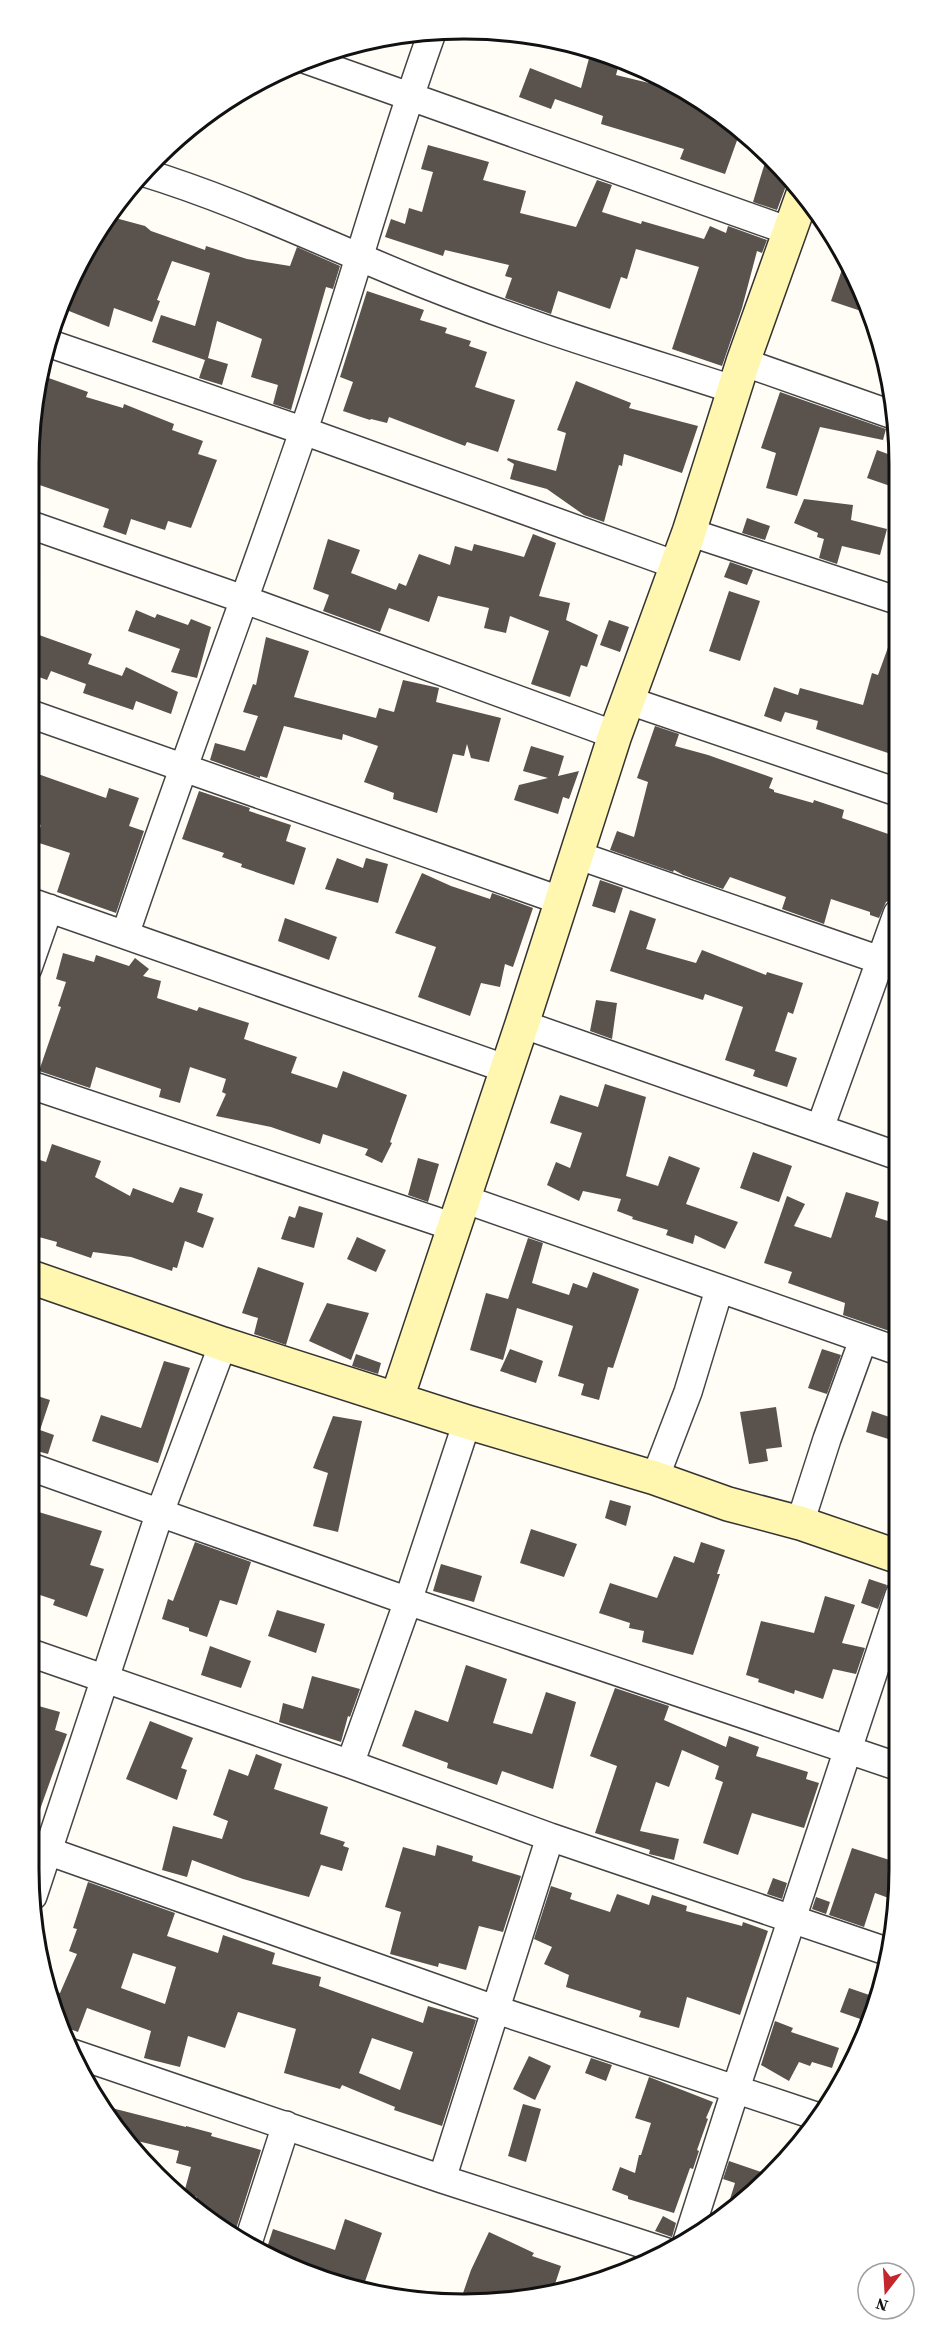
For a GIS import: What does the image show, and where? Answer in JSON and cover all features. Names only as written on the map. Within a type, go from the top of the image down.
[{"type":"street","points":[[125,935],[182,768],[303,431],[429,41]]},
{"type":"street","points":[[320,64],[410,95],[800,207],[615,735],[522,1024],[397,1398]]},
{"type":"street","points":[[152,175],[196,188],[497,312],[885,413]]},
{"type":"street","points":[[56,346],[303,431],[676,565]]},
{"type":"street","points":[[39,528],[243,599],[615,735]]},
{"type":"street","points":[[688,532],[889,598]]},
{"type":"street","points":[[627,700],[889,789]]},
{"type":"street","points":[[39,717],[562,901]]},
{"type":"street","points":[[577,855],[889,963],[820,1128]]},
{"type":"street","points":[[39,905],[507,1069]]},
{"type":"street","points":[[522,1024],[889,1153]]},
{"type":"street","points":[[39,1087],[719,1290],[889,1348]]},
{"type":"street","points":[[39,1280],[223,1344],[467,1422],[655,1478],[728,1504],[800,1523],[889,1554]]},
{"type":"street","points":[[655,1478],[688,1392],[719,1290]]},
{"type":"street","points":[[800,1523],[827,1439],[863,1340]]},
{"type":"street","points":[[39,1845],[106,1679],[160,1512],[223,1344]]},
{"type":"street","points":[[350,1764],[408,1601],[467,1422]]},
{"type":"street","points":[[39,1470],[408,1601],[889,1763]]},
{"type":"street","points":[[691,2227],[889,1625]]},
{"type":"street","points":[[39,1656],[350,1764],[550,1837],[881,1949]]},
{"type":"street","points":[[442,2179],[550,1837]]},
{"type":"street","points":[[39,1847],[494,2009],[811,2114]]},
{"type":"street","points":[[83,2057],[442,2179],[655,2248]]},
{"type":"street","points":[[250,2237],[286,2125]]},
{"type":"building","points":[[589,58],[618,68],[616,75],[649,82],[676,96],[738,139],[725,174],[680,159],[684,149],[601,124],[603,116],[555,99],[551,109],[519,97],[530,68],[581,88]]},
{"type":"building","points":[[428,145],[489,162],[483,180],[526,191],[520,213],[576,227],[597,180],[612,185],[602,212],[704,239],[710,226],[726,233],[728,226],[767,240],[762,253],[757,251],[742,308],[722,366],[672,349],[699,267],[636,249],[627,279],[621,277],[610,309],[558,291],[551,314],[505,298],[512,278],[505,276],[509,265],[445,250],[443,256],[385,237],[391,219],[405,224],[409,208],[422,212],[433,172],[421,169]]},
{"type":"building","points":[[765,163],[786,186],[777,210],[753,202]]},
{"type":"building","points":[[118,219],[145,226],[151,231],[205,250],[206,246],[247,259],[290,266],[297,247],[340,266],[333,289],[326,287],[291,410],[273,404],[278,385],[251,377],[262,339],[217,321],[208,358],[228,364],[222,385],[199,378],[205,360],[152,342],[161,315],[195,326],[210,273],[172,261],[157,300],[160,301],[152,322],[114,308],[109,327],[68,310],[96,251]]},
{"type":"building","points":[[842,270],[860,311],[831,301]]},
{"type":"building","points":[[367,291],[424,310],[420,320],[447,328],[445,333],[471,341],[469,346],[487,352],[475,387],[515,400],[498,452],[467,442],[465,446],[389,417],[387,423],[343,411],[353,382],[340,377]]},
{"type":"building","points":[[48,378],[88,392],[86,397],[123,408],[124,404],[174,424],[172,430],[203,441],[198,454],[217,460],[191,528],[168,521],[165,530],[131,519],[126,535],[103,527],[109,509],[39,485],[40,436]]},
{"type":"building","points":[[576,381],[631,403],[629,408],[698,426],[682,473],[624,454],[604,522],[584,515],[547,489],[510,479],[514,464],[507,460],[508,458],[556,471],[566,433],[557,430]]},
{"type":"building","points":[[780,392],[886,429],[883,440],[820,427],[797,496],[766,488],[776,453],[761,448]]},
{"type":"building","points":[[877,450],[889,454],[889,486],[867,478]]},
{"type":"building","points":[[804,499],[853,505],[851,520],[887,529],[880,555],[842,546],[837,564],[819,558],[824,539],[817,537],[818,533],[794,523]]},
{"type":"building","points":[[747,518],[770,526],[765,540],[742,533]]},
{"type":"building","points":[[533,534],[556,543],[539,596],[570,603],[566,620],[598,635],[587,667],[581,665],[570,697],[531,684],[549,631],[510,616],[506,633],[484,628],[489,608],[438,596],[429,622],[389,608],[380,632],[323,611],[329,595],[313,589],[328,539],[360,550],[351,573],[396,590],[399,583],[406,586],[419,554],[450,565],[455,546],[472,551],[474,544],[524,557]]},
{"type":"building","points":[[730,562],[753,570],[747,585],[724,577]]},
{"type":"building","points":[[729,591],[760,601],[740,661],[709,651]]},
{"type":"building","points":[[136,610],[155,618],[157,614],[188,625],[191,619],[211,627],[197,678],[171,672],[180,649],[128,631]]},
{"type":"building","points":[[609,620],[629,627],[620,652],[600,645]]},
{"type":"building","points":[[39,635],[92,654],[88,664],[122,676],[126,667],[178,692],[171,714],[136,701],[133,710],[83,693],[86,684],[51,671],[47,680],[39,677]]},
{"type":"building","points":[[266,637],[309,651],[294,697],[376,718],[379,708],[394,712],[403,680],[439,688],[436,702],[501,718],[489,762],[471,758],[467,744],[464,756],[453,754],[437,813],[393,799],[394,793],[364,782],[378,746],[343,734],[342,740],[284,726],[267,778],[260,776],[260,778],[210,760],[215,743],[245,751],[258,716],[243,712],[253,684],[256,685]]},
{"type":"building","points":[[889,645],[889,753],[816,729],[818,721],[785,712],[781,722],[764,716],[774,687],[798,695],[800,688],[863,705],[872,673],[878,675]]},
{"type":"building","points":[[655,726],[679,734],[675,746],[773,778],[769,788],[774,792],[813,803],[814,800],[844,810],[842,818],[889,834],[889,901],[886,902],[879,918],[870,915],[870,912],[831,899],[824,924],[782,909],[786,897],[730,877],[723,889],[674,870],[673,872],[610,850],[617,831],[634,837],[648,782],[637,778]]},
{"type":"building","points":[[531,746],[564,756],[558,776],[579,771],[569,799],[563,797],[558,814],[514,800],[519,785],[548,778],[523,771]]},
{"type":"building","points":[[39,774],[106,798],[109,788],[139,798],[129,826],[144,831],[116,913],[57,892],[70,853],[39,843],[41,825],[39,824]]},
{"type":"building","points":[[199,791],[291,825],[286,841],[306,848],[294,885],[241,867],[242,864],[222,857],[224,853],[182,839]]},
{"type":"building","points":[[337,858],[363,868],[366,858],[388,864],[378,903],[325,889]]},
{"type":"building","points":[[422,873],[490,899],[492,893],[533,908],[513,967],[505,964],[500,987],[481,983],[470,1016],[418,997],[436,947],[395,933]]},
{"type":"building","points":[[600,880],[623,888],[615,913],[592,906]]},
{"type":"building","points":[[630,910],[656,919],[646,949],[696,963],[702,950],[766,975],[767,972],[803,983],[793,1014],[788,1012],[775,1051],[797,1058],[787,1087],[753,1076],[755,1070],[725,1060],[743,1007],[705,994],[703,1000],[610,971]]},
{"type":"building","points":[[285,918],[337,937],[329,960],[278,941]]},
{"type":"building","points":[[63,953],[94,962],[96,955],[129,966],[135,958],[149,969],[143,976],[161,981],[157,998],[197,1011],[199,1007],[249,1023],[244,1039],[297,1057],[291,1073],[337,1088],[343,1071],[407,1095],[390,1142],[392,1143],[382,1163],[365,1155],[368,1149],[323,1134],[320,1144],[271,1127],[216,1116],[226,1094],[222,1092],[226,1079],[190,1067],[180,1103],[159,1097],[161,1089],[96,1067],[90,1088],[39,1071],[61,1007],[58,1006],[66,982],[56,979]]},
{"type":"building","points":[[596,1000],[617,1003],[612,1039],[590,1031]]},
{"type":"building","points":[[605,1084],[646,1097],[626,1176],[658,1186],[669,1156],[700,1168],[686,1204],[738,1222],[725,1249],[695,1235],[693,1244],[666,1235],[668,1230],[632,1219],[633,1217],[617,1211],[621,1199],[583,1191],[579,1201],[547,1185],[556,1162],[570,1168],[582,1133],[550,1123],[560,1095],[598,1107]]},
{"type":"building","points":[[52,1144],[101,1161],[95,1177],[130,1196],[133,1188],[173,1203],[180,1187],[203,1194],[197,1212],[214,1218],[203,1248],[185,1241],[177,1268],[173,1267],[172,1271],[131,1257],[93,1252],[91,1258],[56,1246],[57,1242],[39,1237],[39,1160],[46,1162]]},
{"type":"building","points":[[753,1152],[792,1166],[779,1202],[740,1188]]},
{"type":"building","points":[[418,1158],[439,1164],[428,1202],[408,1195]]},
{"type":"building","points":[[846,1192],[879,1202],[875,1217],[889,1221],[889,1331],[843,1315],[845,1303],[788,1283],[792,1272],[764,1263],[787,1196],[805,1204],[794,1226],[831,1238]]},
{"type":"building","points":[[299,1206],[323,1213],[314,1248],[281,1239],[289,1216],[295,1218]]},
{"type":"building","points":[[357,1237],[386,1250],[376,1272],[347,1259]]},
{"type":"building","points":[[528,1238],[543,1243],[532,1283],[569,1295],[573,1283],[587,1288],[593,1272],[639,1289],[613,1368],[608,1367],[599,1400],[581,1395],[584,1384],[558,1376],[573,1326],[517,1308],[503,1360],[470,1350],[486,1293],[508,1299]]},
{"type":"building","points":[[258,1267],[304,1283],[286,1345],[254,1334],[258,1318],[242,1313]]},
{"type":"building","points":[[327,1303],[369,1313],[351,1360],[309,1341]]},
{"type":"building","points":[[510,1349],[543,1361],[536,1383],[500,1371]]},
{"type":"building","points":[[822,1349],[841,1355],[827,1394],[808,1388]]},
{"type":"building","points":[[356,1354],[381,1363],[378,1374],[352,1366]]},
{"type":"building","points":[[164,1361],[190,1368],[158,1463],[92,1441],[101,1415],[141,1428]]},
{"type":"building","points":[[39,1396],[50,1400],[40,1430],[54,1435],[48,1454],[39,1452]]},
{"type":"building","points":[[776,1407],[782,1447],[766,1449],[768,1461],[749,1464],[740,1412]]},
{"type":"building","points":[[872,1411],[889,1417],[889,1439],[866,1432]]},
{"type":"building","points":[[333,1416],[362,1421],[338,1532],[313,1526],[328,1473],[313,1468]]},
{"type":"building","points":[[610,1500],[631,1506],[626,1526],[605,1518]]},
{"type":"building","points":[[39,1512],[102,1531],[90,1565],[104,1569],[87,1617],[53,1605],[55,1600],[39,1595]]},
{"type":"building","points":[[531,1529],[577,1544],[564,1577],[520,1563]]},
{"type":"building","points":[[195,1542],[251,1562],[237,1605],[220,1600],[207,1637],[162,1619],[168,1599],[173,1601]]},
{"type":"building","points":[[701,1542],[725,1550],[717,1574],[720,1574],[693,1655],[642,1642],[644,1631],[629,1628],[630,1623],[599,1613],[610,1583],[657,1598],[674,1556],[694,1563]]},
{"type":"building","points":[[441,1564],[482,1576],[474,1602],[433,1591]]},
{"type":"building","points":[[869,1579],[887,1585],[878,1609],[861,1603]]},
{"type":"building","points":[[825,1596],[855,1605],[842,1643],[865,1648],[856,1674],[833,1669],[823,1699],[795,1690],[794,1694],[758,1682],[759,1679],[746,1675],[761,1621],[814,1633]]},
{"type":"building","points":[[277,1610],[325,1624],[316,1653],[268,1636]]},
{"type":"building","points":[[210,1646],[251,1661],[241,1688],[201,1675]]},
{"type":"building","points":[[466,1665],[507,1679],[493,1723],[532,1734],[546,1692],[576,1702],[553,1789],[502,1771],[497,1785],[447,1768],[448,1763],[402,1746],[415,1710],[448,1722]]},
{"type":"building","points":[[312,1676],[360,1689],[350,1717],[348,1716],[341,1742],[279,1722],[283,1703],[303,1709]]},
{"type":"building","points":[[615,1688],[669,1706],[664,1720],[726,1747],[729,1736],[759,1747],[756,1756],[808,1772],[806,1779],[819,1783],[804,1828],[752,1813],[738,1855],[703,1843],[723,1782],[715,1779],[719,1766],[682,1750],[669,1787],[656,1782],[640,1831],[679,1839],[674,1860],[649,1854],[650,1850],[595,1833],[617,1766],[590,1756]]},
{"type":"building","points":[[39,1706],[60,1712],[55,1730],[67,1734],[39,1812]]},
{"type":"building","points":[[150,1721],[193,1738],[181,1768],[187,1770],[177,1800],[126,1779]]},
{"type":"building","points":[[256,1754],[282,1764],[274,1789],[328,1807],[320,1834],[345,1842],[343,1846],[349,1848],[342,1871],[321,1865],[309,1897],[243,1879],[192,1860],[187,1877],[162,1870],[173,1826],[222,1839],[228,1821],[213,1815],[229,1769],[248,1776]]},
{"type":"building","points":[[437,1845],[473,1856],[472,1861],[521,1876],[503,1932],[479,1926],[466,1970],[439,1963],[438,1967],[390,1954],[401,1912],[385,1907],[403,1847],[435,1856]]},
{"type":"building","points":[[852,1848],[889,1860],[888,1898],[875,1893],[864,1927],[829,1915]]},
{"type":"building","points":[[773,1878],[787,1883],[782,1899],[767,1894]]},
{"type":"building","points":[[88,1882],[175,1913],[167,1936],[218,1953],[223,1935],[275,1953],[272,1964],[321,1977],[319,1986],[423,2023],[428,2006],[476,2020],[442,2126],[394,2110],[395,2107],[342,2085],[340,2089],[284,2073],[296,2029],[238,2012],[225,2048],[188,2036],[180,2067],[144,2058],[151,2031],[87,2008],[78,2032],[70,2029],[57,1992],[60,1993],[77,1954],[69,1951],[77,1929],[73,1928]],"holes":[[[133,1953],[176,1967],[165,2004],[121,1988]],[[372,2038],[413,2052],[400,2090],[359,2073]]]},
{"type":"building","points":[[551,1886],[572,1893],[570,1899],[610,1912],[617,1894],[649,1905],[652,1895],[687,1906],[686,1911],[742,1926],[743,1922],[768,1931],[740,2015],[687,1997],[679,2028],[639,2017],[641,2011],[566,1987],[569,1975],[544,1964],[552,1947],[534,1939]]},
{"type":"building","points":[[816,1897],[830,1902],[826,1914],[812,1909]]},
{"type":"building","points":[[849,1988],[870,1995],[861,2019],[840,2012]]},
{"type":"building","points":[[775,2021],[793,2028],[791,2032],[839,2048],[832,2068],[812,2062],[810,2066],[799,2062],[789,2081],[761,2065]]},
{"type":"building","points":[[529,2056],[551,2066],[535,2100],[513,2089]]},
{"type":"building","points":[[591,2058],[612,2065],[606,2081],[585,2073]]},
{"type":"building","points":[[649,2077],[713,2102],[706,2118],[708,2119],[693,2169],[690,2168],[674,2213],[628,2199],[628,2196],[612,2190],[620,2167],[635,2173],[639,2155],[641,2155],[651,2123],[635,2118]]},
{"type":"building","points":[[523,2104],[541,2109],[526,2162],[508,2156]]},
{"type":"building","points":[[113,2108],[212,2133],[211,2136],[261,2150],[236,2228],[185,2190],[191,2167],[176,2163],[179,2151],[138,2141]]},
{"type":"building","points":[[729,2161],[762,2172],[729,2201],[735,2183],[723,2179]]},
{"type":"building","points":[[663,2216],[676,2223],[672,2237],[655,2231]]},
{"type":"building","points":[[345,2219],[382,2233],[365,2282],[301,2262],[268,2246],[273,2229],[335,2250]]},
{"type":"building","points":[[489,2232],[534,2253],[532,2256],[561,2266],[555,2284],[492,2293],[463,2294]]}]
